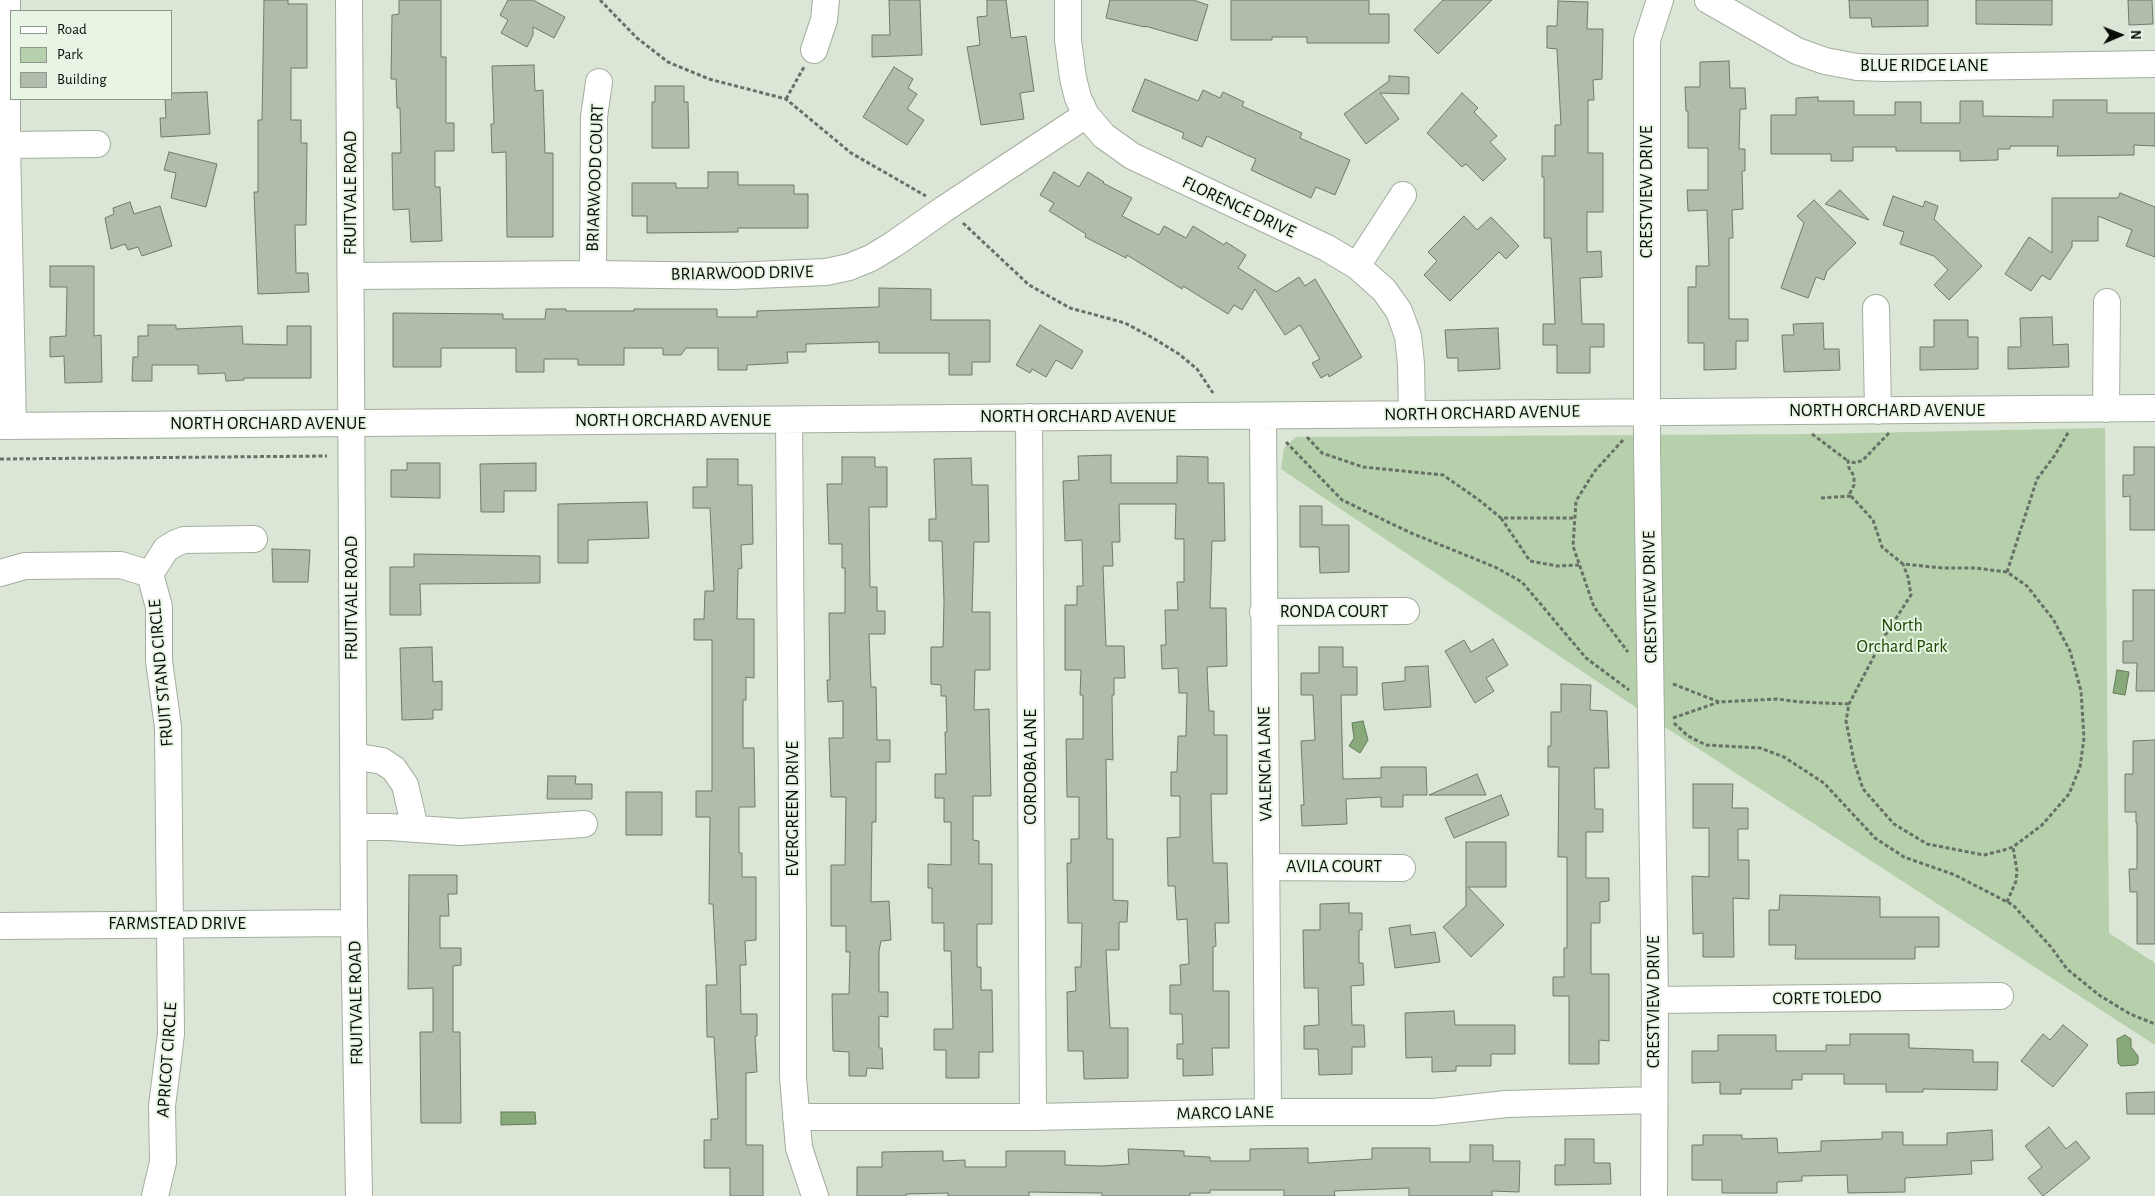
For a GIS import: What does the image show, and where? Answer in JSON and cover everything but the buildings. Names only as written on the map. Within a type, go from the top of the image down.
[{"type":"street","points":[[7,0],[7,426]]},
{"type":"street","name":"FRUITVALE ROAD","points":[[349,0],[353,423],[354,923],[359,1196]]},
{"type":"street","points":[[814,50],[824,20],[826,0]]},
{"type":"street","name":"FLORENCE DRIVE","points":[[1068,0],[1068,40],[1073,78],[1078,98],[1086,115],[1104,136],[1132,156],[1327,248],[1357,266],[1384,290],[1399,312],[1408,336],[1411,364],[1412,414]]},
{"type":"street","name":"CRESTVIEW DRIVE","points":[[1654,1196],[1653,1100],[1661,713],[1651,675],[1647,411],[1647,40],[1660,0]]},
{"type":"street","name":"BLUE RIDGE LANE","points":[[1708,0],[1797,51],[1825,61],[1857,67],[2155,64]]},
{"type":"street","name":"BRIARWOOD COURT","points":[[593,274],[594,117],[599,82]]},
{"type":"street","name":"BRIARWOOD DRIVE","points":[[351,276],[593,274],[732,276],[826,272],[849,267],[871,258],[894,244],[1086,115]]},
{"type":"street","points":[[7,144],[97,144]]},
{"type":"street","points":[[1357,266],[1403,195]]},
{"type":"street","points":[[2106,409],[2107,302]]},
{"type":"street","points":[[1876,308],[1885,421]]},
{"type":"street","name":"NORTH ORCHARD AVENUE","points":[[7,426],[1275,416],[1647,411],[1885,421],[2155,408]]},
{"type":"street","name":"VALENCIA LANE","points":[[1268,1112],[1263,612],[1275,416]]},
{"type":"street","name":"CORDOBA LANE","points":[[1029,417],[1033,1117]]},
{"type":"street","name":"EVERGREEN DRIVE","points":[[789,420],[793,1077],[799,1148],[815,1196]]},
{"type":"street","points":[[150,574],[166,550],[184,540],[254,539]]},
{"type":"street","name":"FRUIT STAND CIRCLE","points":[[0,573],[25,566],[121,565],[150,574],[159,607],[159,661],[168,727],[169,924]]},
{"type":"street","name":"RONDA COURT","points":[[1263,612],[1406,611]]},
{"type":"street","points":[[353,756],[382,761],[394,769],[405,785],[414,828]]},
{"type":"street","points":[[354,827],[414,828],[460,832],[584,824]]},
{"type":"street","name":"AVILA COURT","points":[[1266,867],[1402,868]]},
{"type":"street","name":"FARMSTEAD DRIVE","points":[[0,926],[354,923]]},
{"type":"street","name":"APRICOT CIRCLE","points":[[155,1196],[163,1162],[162,1106],[171,1034],[169,924]]},
{"type":"street","name":"CORTE TOLEDO","points":[[1655,1000],[2000,996]]},
{"type":"street","name":"MARCO LANE","points":[[796,1117],[1033,1117],[1268,1112],[1434,1112],[1506,1104],[1653,1100]]},
{"type":"path","points":[[786,99],[814,50]]},
{"type":"path","points":[[1275,416],[1322,453],[1362,467],[1443,475],[1501,518],[1530,561],[1557,566],[1579,565]]},
{"type":"path","points":[[1812,434],[1848,461],[1856,463],[1863,460],[1885,421]]},
{"type":"path","points":[[2007,572],[2037,479],[2055,455],[2069,431]]},
{"type":"path","points":[[1623,440],[1594,472],[1576,501],[1573,546],[1594,607],[1626,649],[1651,675],[1719,702]]},
{"type":"path","points":[[1286,442],[1342,500],[1412,533],[1495,567],[1522,582],[1586,658],[1661,713],[1688,736],[1706,745],[1760,748],[1784,757],[1824,783],[1874,838],[1904,857],[1955,875],[2013,905],[2051,947],[2066,969],[2099,995],[2130,1014],[2155,1024]]},
{"type":"path","points":[[0,459],[326,456]]},
{"type":"path","points":[[1848,461],[1849,468],[1854,476],[1854,486],[1850,492],[1851,496],[1874,520],[1882,547],[1903,564],[1908,577],[1911,595],[1884,637],[1849,704],[1846,721],[1854,761],[1862,788],[1894,824],[1927,844],[1954,851],[1984,855],[2012,846],[2042,825],[2069,794],[2080,767],[2084,738],[2081,691],[2070,651],[2053,618],[2027,586],[2007,572],[1976,568],[1943,568],[1903,564]]},
{"type":"path","points":[[1821,498],[1851,496]]},
{"type":"path","points":[[1501,518],[1575,518]]},
{"type":"path","points":[[1661,713],[1719,702],[1777,698],[1802,702],[1849,704]]},
{"type":"path","points":[[2007,902],[2016,881],[2017,871],[2012,846]]},
{"type":"green space","name":"North Orchard Park","points":[[2105,428],[2109,933],[2155,963],[2155,1045],[1671,731],[1281,469],[1284,448],[1296,437],[1812,434]]},
{"type":"shaded area","points":[[2117,670],[2129,672],[2125,695],[2113,693]]},
{"type":"shaded area","points":[[1363,721],[1368,740],[1360,753],[1349,746],[1354,738],[1352,723]]},
{"type":"shaded area","points":[[2125,1035],[2131,1039],[2131,1047],[2138,1056],[2138,1063],[2135,1065],[2121,1066],[2118,1063],[2117,1039]]},
{"type":"shaded area","points":[[501,1112],[535,1112],[536,1124],[501,1125]]}]
